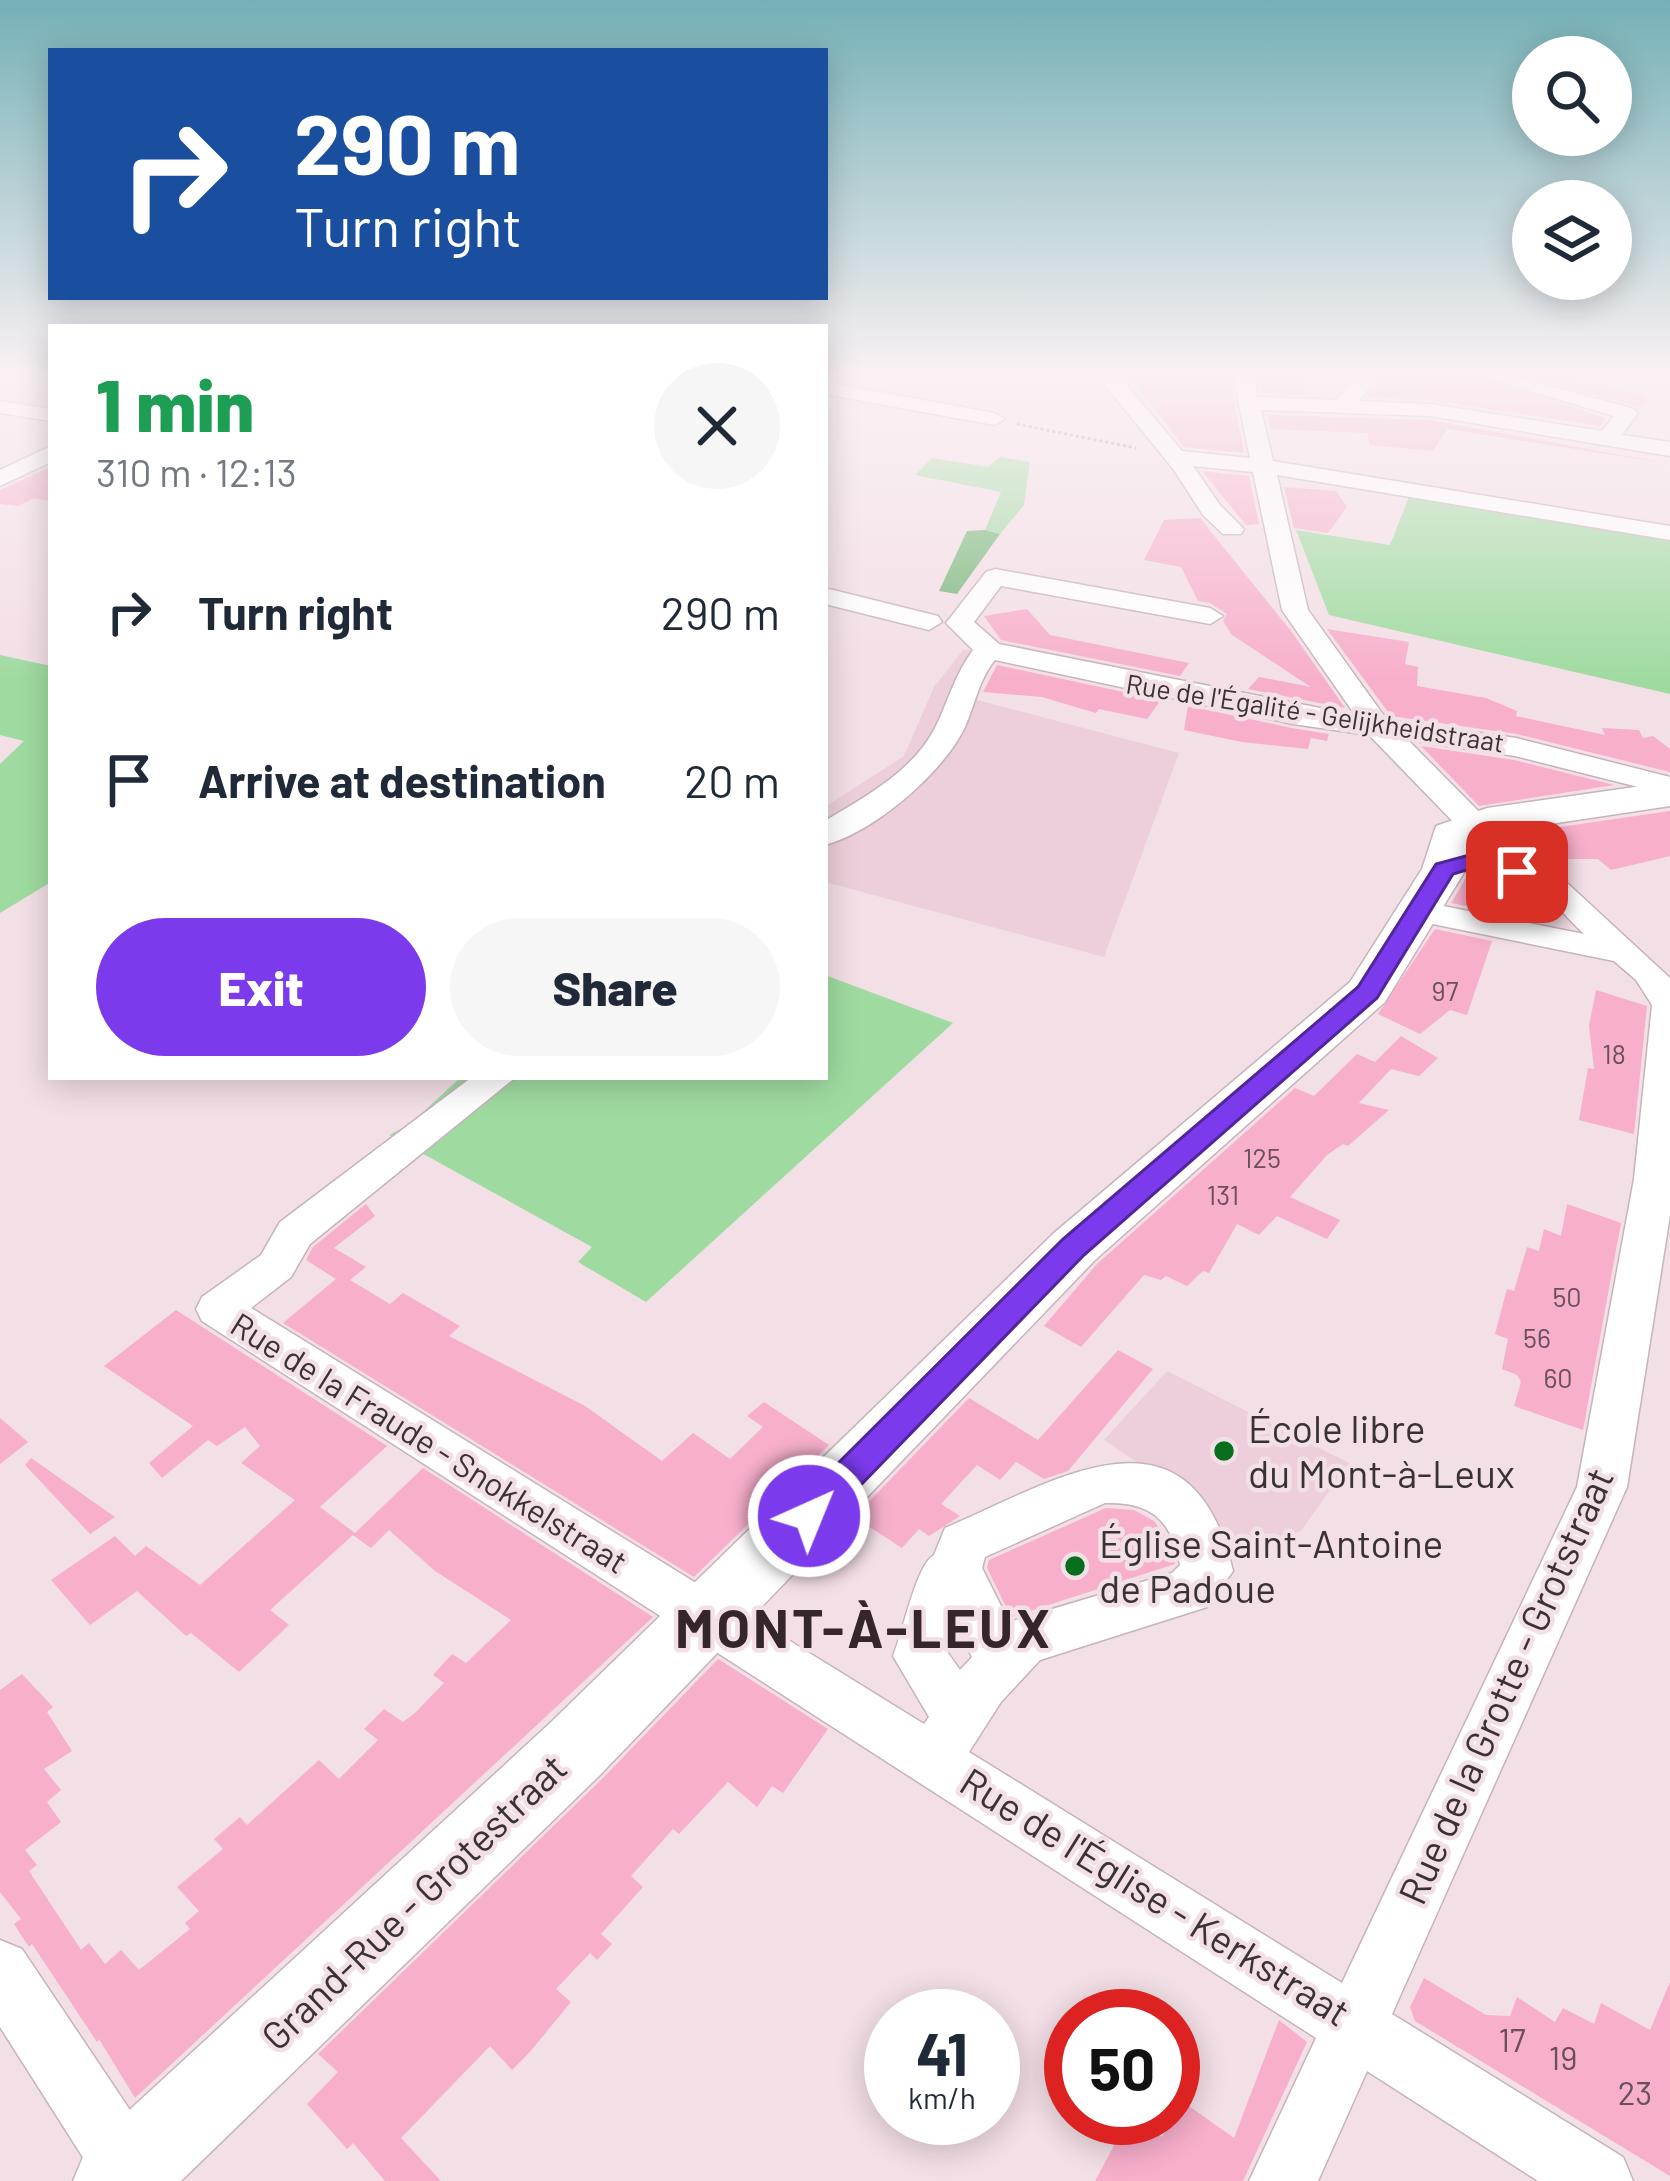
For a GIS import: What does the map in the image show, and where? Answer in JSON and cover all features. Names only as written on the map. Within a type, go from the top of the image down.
[{"type":"main road","points":[[1474,846],[1670,790]]},
{"type":"main road","name":"Grand-Rue - Grotestraat","points":[[123,2175],[706,1619],[1074,1247],[1368,992],[1474,846]]},
{"type":"street","points":[[1187,477],[1211,510],[1289,593]]},
{"type":"street","points":[[1266,477],[1295,610],[1377,726],[1441,788],[1474,846],[1622,952]]},
{"type":"street","points":[[1329,477],[1670,533]]},
{"type":"street","points":[[1244,543],[1276,531]]},
{"type":"street","points":[[828,833],[907,783],[945,738],[976,661],[989,650],[958,623],[995,577],[1210,616]]},
{"type":"street","points":[[828,597],[928,622]]},
{"type":"street","name":"Rue de l'Égalité - Gelijkheidstraat","points":[[989,650],[1203,699],[1516,747],[1670,790]]},
{"type":"street","name":"Rue de la Grotte - Grotstraat","points":[[1283,2181],[1602,1487],[1662,1180],[1670,1005],[1649,973],[1552,888],[1474,846]]},
{"type":"street","name":"Rue de la Fraude - Snokkelstraat","points":[[493,1080],[295,1233],[276,1266],[218,1309],[706,1619]]},
{"type":"street","points":[[947,1737],[1001,1660],[1023,1641],[1189,1592],[1207,1570],[1200,1539],[1180,1506],[1144,1482],[1101,1483],[963,1543],[956,1569],[1001,1660]]},
{"type":"street","points":[[947,1737],[920,1656],[944,1576],[956,1569]]},
{"type":"street","name":"Rue de l'Église - Kerkstraat","points":[[706,1619],[947,1737],[1355,2023],[1600,2181]]},
{"type":"street","points":[[0,1971],[123,2175]]},
{"type":"shaded area","points":[[963,650],[989,650],[965,697],[1179,753],[1104,957],[828,883],[828,805],[904,756],[934,687]]},
{"type":"shaded area","name":"École libre du Mont-à-Leux","points":[[1167,1371],[1349,1463],[1301,1531],[1221,1553],[1156,1475],[1104,1440]]},
{"type":"green space","points":[[924,477],[1028,477],[1024,505],[1000,534],[985,530],[1001,492]]},
{"type":"green space","points":[[1409,497],[1670,541],[1670,694],[1329,615],[1296,530],[1390,545]]},
{"type":"green space","points":[[967,531],[1000,534],[957,594],[939,591]]},
{"type":"green space","points":[[0,655],[48,665],[48,884],[0,913],[0,764],[24,741],[0,735]]},
{"type":"green space","points":[[828,976],[953,1023],[646,1302],[578,1262],[592,1247],[389,1135],[409,1125],[458,1080],[828,1080]]},
{"type":"building","points":[[29,477],[48,477],[48,500],[0,504],[0,490]]},
{"type":"building","points":[[1207,477],[1249,477],[1259,524],[1246,525]]},
{"type":"building","points":[[1284,487],[1336,491],[1347,507],[1328,533],[1294,528]]},
{"type":"building","points":[[1200,518],[1291,631],[1345,708],[1248,689],[1259,677],[1311,687],[1232,635],[1223,621],[1227,614],[1198,601],[1181,567],[1144,560],[1164,520]]},
{"type":"building","points":[[1027,609],[1050,635],[1189,663],[1180,676],[1001,640],[984,616]]},
{"type":"building","points":[[1327,629],[1409,642],[1405,664],[1418,667],[1417,686],[1486,698],[1517,711],[1516,716],[1605,735],[1602,728],[1639,730],[1643,738],[1653,736],[1670,749],[1670,772],[1517,734],[1391,716]]},
{"type":"building","points":[[997,665],[1161,700],[1147,719],[1099,709],[1096,713],[1042,697],[983,692]]},
{"type":"building","points":[[1188,706],[1329,734],[1327,741],[1311,738],[1308,749],[1242,742],[1184,730]]},
{"type":"building","points":[[1421,746],[1514,760],[1614,785],[1479,806]]},
{"type":"building","points":[[1670,811],[1670,856],[1611,870],[1598,859],[1556,859],[1538,850],[1525,832]]},
{"type":"building","points":[[1467,876],[1514,883],[1536,896],[1530,899],[1542,907],[1528,918],[1451,903]]},
{"type":"building","points":[[1435,929],[1492,941],[1467,1015],[1450,1010],[1420,1034],[1378,1014]]},
{"type":"building","points":[[1596,990],[1647,1006],[1634,1134],[1579,1120],[1588,1068],[1594,1069],[1589,1026]]},
{"type":"building","points":[[1401,1036],[1438,1058],[1419,1076],[1391,1069],[1359,1103],[1389,1110],[1348,1146],[1343,1144],[1327,1155],[1290,1197],[1340,1220],[1327,1239],[1277,1216],[1259,1235],[1237,1224],[1209,1273],[1203,1271],[1187,1286],[1166,1276],[1161,1280],[1144,1275],[1081,1347],[1044,1326],[1097,1264],[1295,1088],[1314,1096],[1357,1054],[1375,1062]]},
{"type":"building","points":[[366,1204],[375,1216],[334,1248],[366,1267],[350,1280],[390,1304],[403,1293],[460,1326],[449,1336],[585,1406],[662,1461],[693,1433],[730,1459],[763,1427],[747,1416],[764,1402],[829,1445],[694,1577],[283,1323],[336,1279],[306,1260],[313,1247]]},
{"type":"building","points":[[1567,1204],[1621,1223],[1583,1430],[1514,1406],[1521,1382],[1502,1369],[1508,1339],[1495,1334],[1507,1289],[1514,1291],[1527,1247],[1539,1251],[1544,1229],[1561,1236]]},
{"type":"building","points":[[176,1310],[387,1446],[320,1507],[355,1533],[423,1468],[653,1617],[135,2098],[99,2039],[97,2042],[32,1944],[29,1947],[14,1924],[21,1919],[0,1892],[0,1690],[22,1674],[53,1707],[47,1712],[72,1751],[44,1769],[61,1790],[47,1802],[61,1822],[25,1850],[37,1865],[29,1871],[81,1950],[89,1943],[105,1964],[121,1950],[139,1970],[190,1929],[185,1923],[199,1911],[177,1887],[223,1849],[214,1839],[240,1817],[247,1825],[319,1760],[339,1779],[378,1740],[364,1729],[384,1709],[403,1722],[444,1683],[433,1675],[452,1654],[466,1663],[511,1620],[435,1571],[389,1530],[371,1548],[353,1535],[270,1610],[289,1625],[239,1672],[191,1633],[186,1636],[137,1591],[90,1625],[51,1580],[115,1536],[135,1556],[146,1546],[200,1585],[295,1500],[241,1463],[260,1446],[245,1427],[217,1446],[208,1440],[162,1478],[149,1463],[193,1426],[104,1366]]},
{"type":"building","points":[[1118,1350],[1153,1369],[1068,1471],[1044,1479],[1016,1462],[1000,1480],[977,1465],[941,1504],[960,1516],[929,1536],[919,1529],[902,1548],[854,1517],[969,1398],[1038,1440]]},
{"type":"building","points":[[0,1418],[28,1442],[0,1464]]},
{"type":"building","points":[[31,1458],[115,1517],[90,1534],[25,1465]]},
{"type":"building","name":"Église Saint-Antoine de Padoue","points":[[1106,1508],[1134,1510],[1154,1521],[1167,1538],[1175,1564],[1011,1617],[987,1568],[989,1560]]},
{"type":"building","points":[[718,1659],[828,1729],[783,1793],[772,1786],[757,1807],[728,1782],[679,1834],[673,1829],[631,1876],[643,1887],[601,1934],[612,1944],[597,1960],[590,1953],[556,1989],[571,2002],[529,2053],[512,2070],[490,2046],[401,2138],[441,2181],[385,2181],[353,2143],[347,2149],[307,2104],[338,2072],[318,2054],[603,1778]]},
{"type":"building","points":[[1424,1978],[1486,2015],[1510,2016],[1517,1997],[1555,2022],[1563,2008],[1594,2024],[1601,2003],[1650,2030],[1670,1982],[1670,2176],[1415,2021],[1410,2007]]},
{"type":"building","points":[[1279,2020],[1307,2042],[1243,2181],[1095,2181],[1114,2145],[1200,2145],[1200,2114],[1234,2138]]},
{"type":"place","name":"École libre du Mont-à-Leux","points":[[1224,1451]]},
{"type":"place","name":"Église Saint-Antoine de Padoue","points":[[1075,1566]]},
{"type":"district","name":"MONT-À-LEUX","points":[[864,1629]]},
{"type":"route","points":[[809,1516],[1074,1247],[1368,992],[1444,869],[1473,861],[1517,872]]}]
